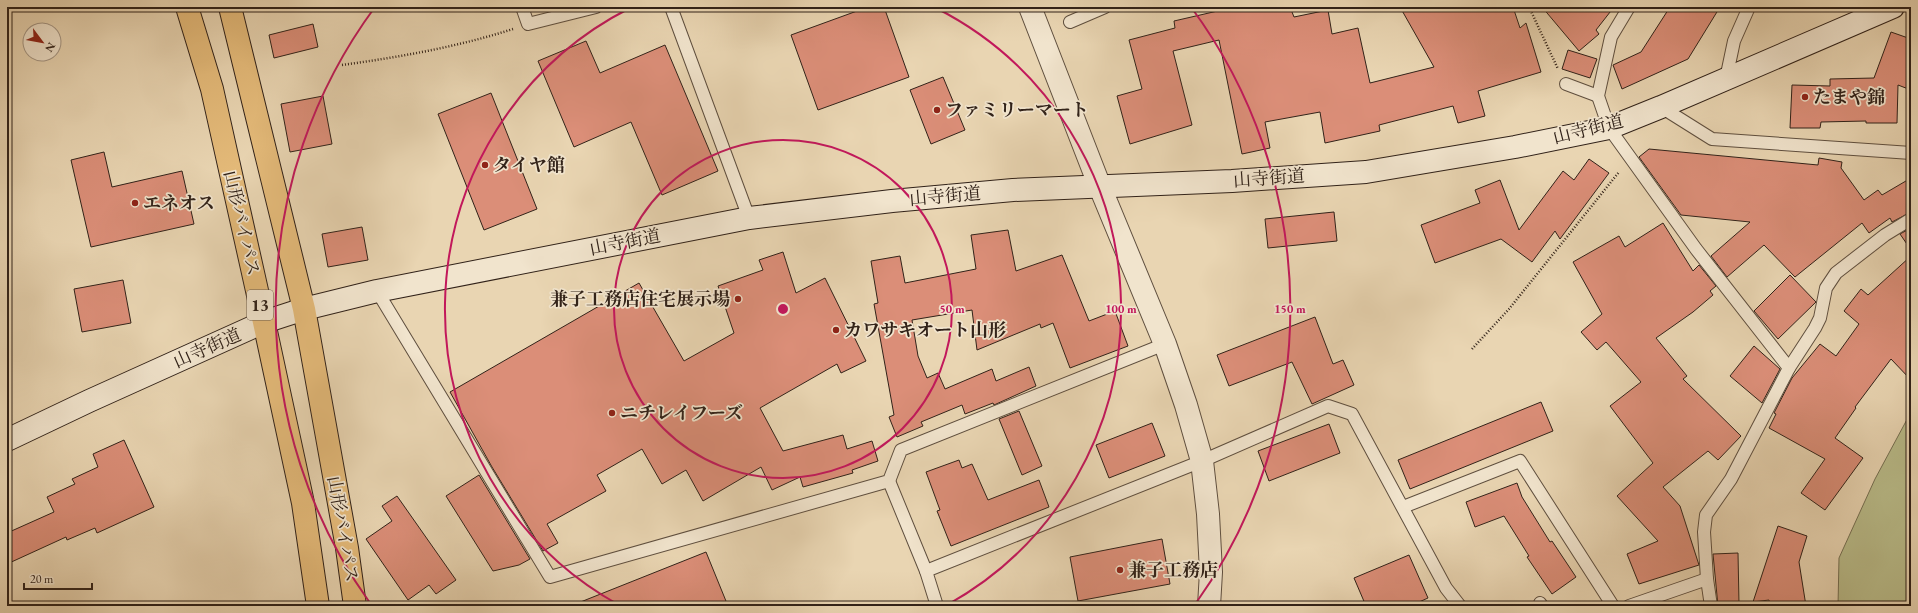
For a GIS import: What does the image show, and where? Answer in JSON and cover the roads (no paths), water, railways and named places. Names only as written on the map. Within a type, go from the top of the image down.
[{"type":"highway","name":"山形バイパス","points":[[187,7],[212,89],[264,322],[303,502],[318,606]]},
{"type":"highway","name":"山形バイパス","points":[[230,7],[304,310],[347,548],[355,606]]},
{"type":"main road","points":[[1030,7],[1100,187],[1165,344],[1186,405],[1202,461],[1208,514],[1212,572],[1209,606]]},
{"type":"main road","name":"山寺街道","points":[[7,440],[89,401],[264,322],[377,291],[749,218],[892,200],[1013,190],[1232,181],[1366,172],[1469,155],[1609,128],[1893,7]]},
{"type":"lane","points":[[522,7],[528,24],[596,7]]},
{"type":"lane","points":[[671,7],[749,218]]},
{"type":"lane","points":[[1070,22],[1105,7]]},
{"type":"lane","points":[[1629,7],[1611,37],[1598,96],[1609,128],[1696,249],[1789,368]]},
{"type":"lane","points":[[1726,79],[1734,40],[1749,7]]},
{"type":"lane","points":[[1566,84],[1598,96]]},
{"type":"lane","points":[[1661,107],[1712,139],[1911,153]]},
{"type":"lane","points":[[1711,606],[1707,580],[1704,532],[1706,515],[1731,479],[1789,368],[1815,328],[1820,318],[1826,288],[1836,273],[1885,235],[1911,219]]},
{"type":"lane","points":[[377,291],[550,576],[889,481]]},
{"type":"lane","points":[[937,606],[926,571],[889,481],[901,450],[1165,344]]},
{"type":"lane","points":[[926,571],[1202,461],[1328,406],[1352,414],[1446,588],[1460,606]]},
{"type":"lane","points":[[1403,507],[1520,461],[1613,606]]},
{"type":"lane","points":[[1629,606],[1707,580]]},
{"type":"place","name":"たまや錦","points":[[1805,97]]},
{"type":"place","name":"ファミリーマート","points":[[937,110]]},
{"type":"place","name":"タイヤ館","points":[[485,165]]},
{"type":"place","name":"エネオス","points":[[135,203]]},
{"type":"place","name":"兼子工務店住宅展示場","points":[[738,299]]},
{"type":"place","name":"カワサキオート山形","points":[[836,330]]},
{"type":"place","name":"ニチレイフーズ","points":[[612,413]]},
{"type":"place","name":"兼子工務店","points":[[1120,570]]}]
